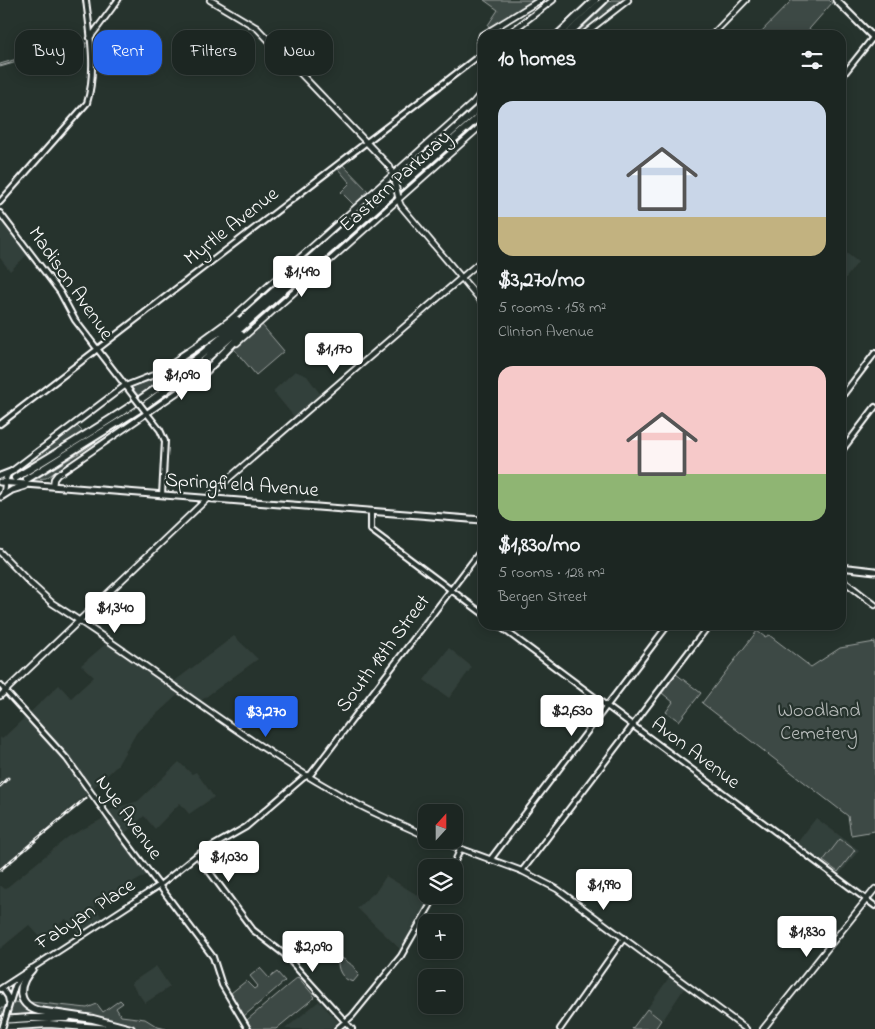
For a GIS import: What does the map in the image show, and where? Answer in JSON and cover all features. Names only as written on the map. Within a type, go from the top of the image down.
[{"type":"highway","points":[[560,30],[595,0]]},
{"type":"highway","points":[[572,30],[604,0]]},
{"type":"highway","points":[[563,30],[578,15]]},
{"type":"highway","points":[[442,141],[478,104]]},
{"type":"highway","points":[[15,478],[110,421],[163,385],[210,348],[478,109]]},
{"type":"highway","points":[[27,479],[162,394],[213,354],[478,120]]},
{"type":"highway","points":[[205,372],[276,298]]},
{"type":"highway","points":[[182,357],[260,303]]},
{"type":"highway","points":[[32,968],[24,980],[21,991],[23,999],[30,1007],[39,1011],[106,1022],[131,1029]]},
{"type":"highway","points":[[0,1020],[57,1018],[106,1022]]},
{"type":"highway","points":[[1,1028],[48,1024],[112,1029]]},
{"type":"highway","points":[[18,1029],[71,1029]]},
{"type":"main road","points":[[210,0],[257,28],[390,167],[401,206],[478,297]]},
{"type":"main road","points":[[492,30],[540,0]]},
{"type":"main road","points":[[514,30],[553,0]]},
{"type":"main road","points":[[590,30],[628,0]]},
{"type":"main road","points":[[717,30],[746,0]]},
{"type":"main road","points":[[836,0],[874,37]]},
{"type":"main road","points":[[518,15],[524,16],[526,18],[525,22]]},
{"type":"main road","points":[[0,497],[4,492],[3,482],[6,476],[125,386],[156,374],[182,357],[231,319],[478,98]]},
{"type":"main road","name":"Eastern Parkway","points":[[53,486],[54,478],[57,475],[205,372],[478,128]]},
{"type":"main road","points":[[0,696],[228,478],[478,264]]},
{"type":"main road","points":[[0,476],[13,471]]},
{"type":"main road","name":"Springfield Avenue","points":[[3,482],[478,520]]},
{"type":"main road","points":[[0,497],[15,488],[33,485]]},
{"type":"main road","points":[[0,552],[44,596],[240,732],[308,776],[361,807],[418,832]]},
{"type":"main road","points":[[846,568],[875,571]]},
{"type":"main road","points":[[846,583],[875,604]]},
{"type":"main road","points":[[460,850],[522,871],[562,892],[746,1029]]},
{"type":"main road","points":[[763,1029],[875,889]]},
{"type":"street","points":[[0,202],[86,105],[91,87],[90,38],[86,0]]},
{"type":"street","points":[[90,38],[118,0]]},
{"type":"street","points":[[846,72],[874,37]]},
{"type":"street","name":"Myrtle Avenue","points":[[0,424],[478,58]]},
{"type":"street","name":"Madison Avenue","points":[[0,213],[60,292],[75,320],[160,430],[165,444],[162,495]]},
{"type":"street","points":[[846,391],[875,353]]},
{"type":"street","points":[[846,445],[875,407]]},
{"type":"street","points":[[371,511],[371,530],[478,610]]},
{"type":"street","name":"South 18th Street","points":[[308,776],[312,774],[478,553]]},
{"type":"street","name":"Avon Avenue","points":[[505,630],[875,906]]},
{"type":"street","points":[[490,860],[664,630]]},
{"type":"street","points":[[522,871],[705,630]]},
{"type":"street","name":"Nye Avenue","points":[[0,685],[67,759],[213,957],[222,985],[248,1029]]},
{"type":"street","name":"Fabyan Place","points":[[1,988],[160,886],[197,855],[246,827],[303,778],[308,776]]},
{"type":"street","points":[[456,859],[460,850]]},
{"type":"street","points":[[197,855],[253,930],[284,954],[344,1023],[352,1029]]},
{"type":"street","points":[[337,1029],[401,956],[431,904]]},
{"type":"street","points":[[560,1029],[624,938]]},
{"type":"street","points":[[1,1028],[16,984],[24,974]]},
{"type":"street","points":[[1,988],[8,998],[8,1009]]},
{"type":"shaded area","points":[[0,218],[28,254],[10,271],[0,258]]},
{"type":"shaded area","points":[[846,253],[858,262],[846,278]]},
{"type":"shaded area","points":[[295,371],[307,376],[321,395],[295,418],[273,391]]},
{"type":"shaded area","points":[[234,636],[258,659],[199,702],[172,683]]},
{"type":"shaded area","points":[[109,641],[182,691],[137,732],[117,766],[0,868],[0,737],[2,739],[59,685],[71,698],[94,677],[81,665]]},
{"type":"shaded area","points":[[449,648],[472,667],[449,698],[424,680]]},
{"type":"shaded area","points":[[179,762],[192,774],[196,772],[214,797],[189,814],[180,803],[155,829],[144,816],[122,836],[150,873],[94,905],[105,922],[81,936],[66,919],[54,928],[56,931],[44,941],[29,925],[0,949],[0,885],[5,889],[68,837],[106,817],[103,812],[138,801]]},
{"type":"shaded area","points":[[816,818],[859,850],[839,875],[797,843]]},
{"type":"shaded area","points":[[386,876],[418,895],[418,904],[428,904],[422,914],[418,914],[418,921],[401,950],[357,908],[377,890]]},
{"type":"shaded area","points":[[156,966],[170,987],[145,1003],[131,983]]},
{"type":"shaded area","points":[[670,976],[685,987],[663,1020],[647,1009]]},
{"type":"shaded area","points":[[319,1001],[338,1022],[330,1029],[285,1029]]},
{"type":"green space","points":[[484,0],[535,0],[518,12],[489,27],[488,25],[498,10]]},
{"type":"green space","points":[[611,0],[623,0],[584,30],[580,30]]},
{"type":"green space","points":[[792,0],[829,0],[832,3],[808,30],[763,30]]},
{"type":"green space","points":[[15,60],[15,63],[0,67],[0,64]]},
{"type":"green space","points":[[343,165],[369,192],[354,205],[341,192],[350,183],[338,169]]},
{"type":"green space","points":[[262,325],[284,351],[256,375],[234,349]]},
{"type":"green space","points":[[213,339],[139,396],[131,387],[152,380]]},
{"type":"green space","points":[[77,426],[83,432],[23,468]]},
{"type":"green space","points":[[119,429],[46,478],[36,479]]},
{"type":"green space","name":"Woodland Cemetery","points":[[757,631],[765,637],[769,635],[811,667],[840,648],[875,642],[875,831],[851,835],[848,816],[702,703]]},
{"type":"green space","points":[[676,674],[701,693],[679,721],[666,712],[673,702],[662,693]]},
{"type":"green space","points":[[840,839],[855,850],[838,872],[823,861]]},
{"type":"green space","points":[[340,957],[355,970],[358,976],[353,982],[345,979],[339,970],[338,958]]},
{"type":"green space","points":[[260,968],[269,978],[277,972],[285,981],[244,1016],[231,993],[246,981],[254,989],[258,986],[250,976]]},
{"type":"green space","points":[[298,977],[315,997],[276,1029],[252,1029],[247,1020]]},
{"type":"green space","points":[[120,1000],[123,1003],[116,1008],[121,1016],[145,1019],[158,1027],[166,1029],[138,1029],[116,1022],[34,1006],[31,1002],[87,1008],[97,1004],[103,1012]]},
{"type":"green space","points":[[14,1002],[22,1003],[43,1014],[0,1017],[0,1008],[4,1008]]},
{"type":"green space","points":[[647,1009],[661,1020],[655,1029],[632,1029]]},
{"type":"waterway","points":[[0,66],[87,43]]},
{"type":"tunnel","points":[[0,487],[10,481]]},
{"type":"railway","points":[[0,786],[8,778]]},
{"type":"railway","points":[[0,870],[86,798]]}]
